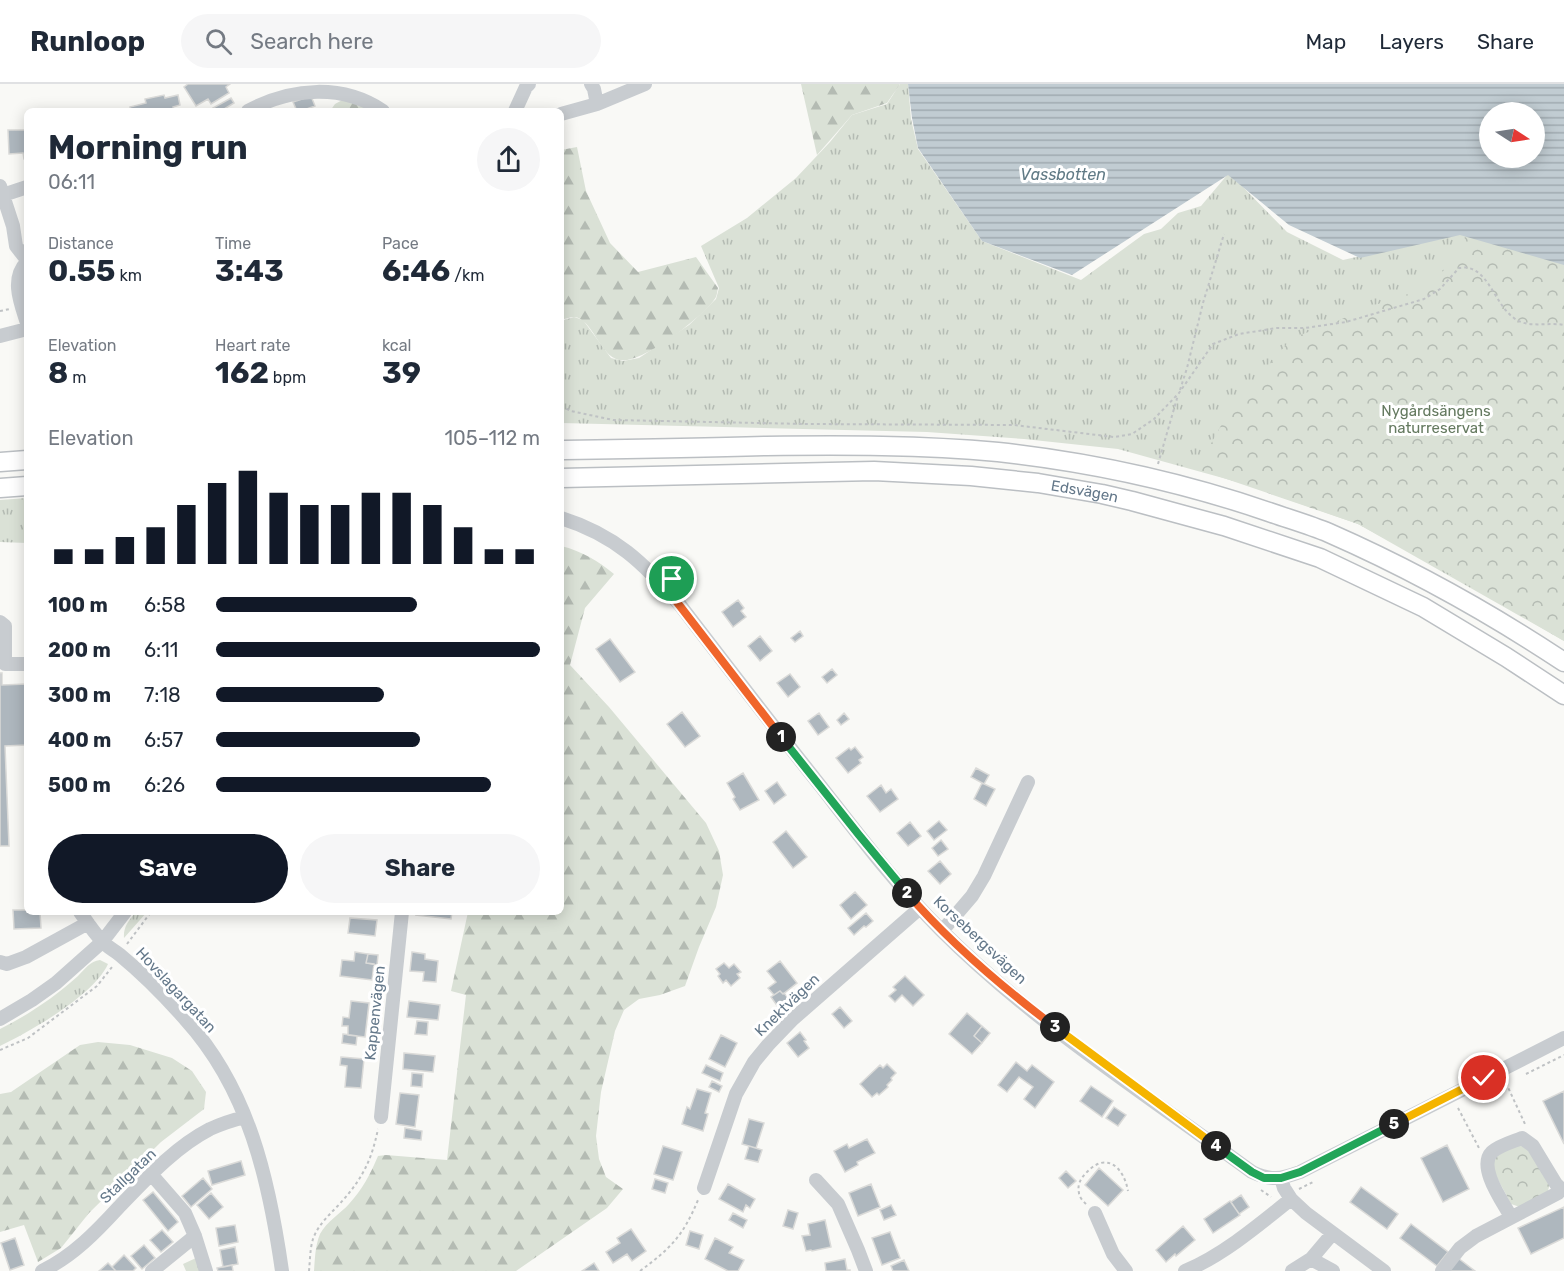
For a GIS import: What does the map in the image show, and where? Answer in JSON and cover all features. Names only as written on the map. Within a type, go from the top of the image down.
[{"type":"main road","name":"Edsvägen","points":[[564,450],[859,445],[933,447],[1045,458],[1153,478],[1233,499],[1327,532],[1431,583],[1518,632],[1564,662]]},
{"type":"main road","points":[[0,462],[24,460]]},
{"type":"main road","name":"Edsvägen","points":[[564,477],[874,471],[971,476],[1038,483],[1102,494],[1224,526],[1320,558],[1423,607],[1564,695]]},
{"type":"main road","points":[[0,488],[24,486]]},
{"type":"street","points":[[254,108],[276,96],[319,84],[328,84],[360,93],[380,108]]},
{"type":"street","points":[[516,108],[529,84]]},
{"type":"street","points":[[591,84],[597,104]]},
{"type":"street","points":[[564,113],[597,104],[645,84]]},
{"type":"street","points":[[24,188],[1,192],[6,228],[24,257]]},
{"type":"street","points":[[24,265],[18,275],[18,286],[24,311]]},
{"type":"street","points":[[0,336],[24,330]]},
{"type":"street","name":"Korsebergsvägen","points":[[564,519],[592,529],[614,542],[654,576],[680,605],[859,835],[942,931],[1003,986],[1108,1068],[1252,1172],[1264,1178],[1281,1178]]},
{"type":"street","points":[[0,622],[5,626],[5,664],[24,664]]},
{"type":"street","points":[[942,931],[972,896],[984,876],[1028,782]]},
{"type":"street","name":"Knektvägen","points":[[704,1188],[736,1094],[754,1062],[793,1018],[920,908]]},
{"type":"street","points":[[0,1019],[56,983],[102,942],[123,915]]},
{"type":"street","name":"Kappenvägen","points":[[381,1117],[402,915]]},
{"type":"street","points":[[0,962],[7,964],[26,957],[84,918]]},
{"type":"street","name":"Hovslagargatan","points":[[84,918],[102,942],[119,954],[157,989],[186,1020],[226,1076],[245,1116],[259,1154],[276,1226],[282,1271]]},
{"type":"street","points":[[1384,1271],[1306,1213],[1290,1197],[1281,1178],[1300,1172],[1564,1038]]},
{"type":"street","name":"Stallgatan","points":[[42,1271],[70,1255],[84,1243],[151,1174],[191,1141],[209,1130],[245,1116]]},
{"type":"street","points":[[1442,1271],[1460,1248],[1476,1236],[1563,1189],[1556,1184],[1533,1146],[1522,1138],[1501,1146],[1490,1154],[1486,1165],[1492,1183],[1511,1217]]},
{"type":"street","points":[[151,1174],[184,1213],[195,1236],[206,1271]]},
{"type":"street","points":[[816,1180],[838,1204],[866,1271]]},
{"type":"street","points":[[1185,1271],[1204,1262],[1254,1229],[1290,1197]]},
{"type":"street","points":[[1095,1213],[1113,1254],[1126,1271]]},
{"type":"street","points":[[1292,1271],[1311,1259],[1333,1233]]},
{"type":"street","points":[[152,1271],[195,1236]]},
{"type":"street","points":[[1311,1259],[1333,1271]]},
{"type":"path","points":[[1153,478],[1187,368],[1203,303],[1224,234]]},
{"type":"path","points":[[564,408],[613,420],[1014,425],[1114,436],[1132,434],[1154,419],[1179,393],[1213,344],[1239,334],[1346,322],[1424,299],[1440,289],[1459,268],[1469,268],[1483,276],[1505,310],[1518,321],[1564,326]]},
{"type":"path","points":[[0,1050],[28,1038],[97,986],[149,915]]},
{"type":"path","points":[[1526,1074],[1564,1055]]},
{"type":"path","points":[[1500,1086],[1506,1083],[1525,1124],[1522,1138]]},
{"type":"path","points":[[1458,1108],[1480,1150],[1490,1154]]},
{"type":"path","points":[[309,1271],[313,1240],[318,1228],[345,1198],[368,1167],[381,1117]]},
{"type":"path","points":[[1095,1213],[1078,1195],[1079,1183],[1085,1173],[1096,1163],[1105,1161],[1124,1174],[1128,1191]]},
{"type":"path","points":[[1259,1189],[1273,1198],[1290,1197],[1322,1178]]},
{"type":"path","points":[[640,1271],[675,1242],[691,1217],[704,1188]]},
{"type":"green space","points":[[801,84],[900,84],[887,103],[852,115],[817,155]]},
{"type":"green space","points":[[900,84],[908,84],[911,119],[918,149],[982,241],[1081,280],[1144,234],[1161,229],[1178,213],[1201,206],[1228,174],[1287,232],[1343,260],[1462,233],[1474,241],[1564,641],[1358,524],[1241,483],[1118,449],[927,432],[564,423],[564,320],[574,317],[583,320],[611,358],[623,361],[639,358],[689,325],[716,299],[719,288],[701,246],[747,218],[796,178],[852,115],[887,104]]},
{"type":"green space","points":[[346,98],[364,108],[332,108]]},
{"type":"green space","points":[[577,147],[586,191],[610,243],[638,272],[696,257],[718,288],[714,300],[697,318],[670,339],[629,360],[619,360],[606,352],[580,319],[574,317],[564,319],[564,149]]},
{"type":"green space","name":"Nygårdsängens naturreservat","points":[[1564,165],[1564,641],[1448,573],[1358,524],[1197,469],[1229,411],[1292,338],[1366,308],[1408,294],[1441,274],[1463,243],[1480,189]]},
{"type":"green space","points":[[24,498],[24,543],[0,542],[0,500]]},
{"type":"green space","points":[[564,547],[589,557],[614,574],[585,608],[570,665],[609,707],[706,823],[719,851],[723,875],[716,907],[685,986],[660,995],[639,999],[624,1010],[615,1031],[601,1092],[596,1136],[599,1159],[606,1177],[623,1189],[607,1208],[516,1271],[314,1271],[320,1234],[358,1193],[378,1156],[447,1160],[466,995],[451,991],[467,915],[564,915]]},
{"type":"green space","points":[[134,915],[144,915],[124,938],[126,927]]},
{"type":"green space","points":[[100,960],[108,964],[90,988],[44,1022],[0,1046],[0,1029],[41,1005],[69,984],[90,964]]},
{"type":"green space","points":[[98,1042],[130,1045],[172,1058],[192,1071],[206,1092],[204,1109],[161,1142],[89,1213],[61,1248],[38,1262],[24,1225],[0,1232],[0,1094],[11,1092],[80,1045]]},
{"type":"green space","points":[[1523,1143],[1550,1183],[1547,1195],[1520,1207],[1511,1204],[1494,1172],[1493,1163],[1498,1153]]},
{"type":"green space","points":[[196,1258],[202,1271],[186,1271],[183,1264]]},
{"type":"water","name":"Vassbotten","points":[[908,84],[1564,84],[1564,265],[1460,235],[1360,258],[1289,225],[1228,175],[1072,275],[982,241],[918,148]]},
{"type":"building","points":[[188,84],[230,84],[226,87],[229,93],[211,104],[208,99],[196,106],[184,87]]},
{"type":"building","points":[[178,95],[180,105],[173,108],[130,108],[146,103],[145,99]]},
{"type":"building","points":[[311,96],[315,106],[296,108],[293,102]]},
{"type":"building","points":[[231,98],[234,103],[226,108],[213,108]]},
{"type":"building","points":[[8,130],[24,130],[24,159],[23,153],[9,154]]},
{"type":"building","points":[[738,600],[744,608],[741,611],[746,617],[733,627],[722,612]]},
{"type":"building","points":[[800,631],[803,636],[795,642],[791,638]]},
{"type":"building","points":[[760,636],[772,651],[760,661],[748,646]]},
{"type":"building","points":[[610,639],[635,672],[620,682],[596,649]]},
{"type":"building","points":[[832,669],[837,675],[827,683],[822,677]]},
{"type":"building","points":[[0,673],[2,673],[2,685],[24,684],[24,745],[5,746],[9,846],[0,846]]},
{"type":"building","points":[[790,674],[800,687],[788,697],[777,683]]},
{"type":"building","points":[[682,712],[700,736],[685,747],[667,724]]},
{"type":"building","points":[[819,713],[829,727],[818,735],[808,721]]},
{"type":"building","points":[[844,713],[849,719],[841,725],[837,720]]},
{"type":"building","points":[[855,747],[863,757],[859,760],[861,763],[848,773],[836,758],[849,748],[851,750]]},
{"type":"building","points":[[976,768],[989,775],[984,784],[971,777]]},
{"type":"building","points":[[743,773],[759,800],[740,810],[727,783]]},
{"type":"building","points":[[777,782],[786,795],[774,804],[765,791]]},
{"type":"building","points":[[982,783],[995,789],[986,806],[974,799]]},
{"type":"building","points":[[881,785],[886,793],[891,789],[898,799],[880,812],[867,796]]},
{"type":"building","points":[[939,821],[947,830],[934,840],[927,831]]},
{"type":"building","points":[[910,822],[921,836],[908,846],[897,833]]},
{"type":"building","points":[[786,831],[807,857],[793,868],[773,842]]},
{"type":"building","points":[[941,840],[948,849],[938,856],[932,848]]},
{"type":"building","points":[[940,861],[951,874],[940,884],[928,871]]},
{"type":"building","points":[[855,892],[867,905],[851,919],[840,905]]},
{"type":"building","points":[[13,910],[24,910],[24,915],[40,915],[41,928],[14,929]]},
{"type":"building","points":[[866,913],[873,921],[854,935],[848,928]]},
{"type":"building","points":[[416,915],[452,915],[451,919]]},
{"type":"building","points":[[350,918],[377,920],[375,936],[348,933]]},
{"type":"building","points":[[355,952],[368,954],[366,963],[374,964],[372,980],[340,976],[342,960],[354,961]]},
{"type":"building","points":[[412,952],[425,954],[425,959],[438,961],[436,982],[423,981],[424,972],[410,971]]},
{"type":"building","points":[[368,954],[378,955],[377,965],[366,963]]},
{"type":"building","points":[[780,961],[797,983],[783,994],[780,991],[774,995],[768,988],[776,982],[767,971]]},
{"type":"building","points":[[724,963],[729,968],[734,964],[741,972],[737,974],[740,978],[731,986],[726,980],[723,983],[718,976],[720,974],[716,969]]},
{"type":"building","points":[[905,976],[924,995],[913,1006],[902,995],[895,1002],[889,996],[896,990],[893,987]]},
{"type":"building","points":[[780,991],[789,999],[778,1007],[771,997]]},
{"type":"building","points":[[351,1001],[369,1003],[365,1037],[348,1035],[348,1026],[342,1026],[343,1017],[349,1018]]},
{"type":"building","points":[[409,1001],[440,1005],[438,1020],[407,1017]]},
{"type":"building","points":[[840,1007],[852,1021],[844,1028],[832,1014]]},
{"type":"building","points":[[967,1013],[982,1026],[974,1036],[982,1043],[972,1054],[949,1034]]},
{"type":"building","points":[[417,1021],[428,1022],[427,1035],[415,1034]]},
{"type":"building","points":[[982,1026],[990,1033],[982,1043],[974,1036]]},
{"type":"building","points":[[800,1032],[809,1048],[798,1057],[787,1043]]},
{"type":"building","points":[[343,1034],[357,1036],[356,1045],[342,1043]]},
{"type":"building","points":[[721,1035],[737,1043],[725,1067],[709,1059]]},
{"type":"building","points":[[404,1053],[435,1056],[433,1072],[403,1069]]},
{"type":"building","points":[[341,1057],[364,1059],[361,1088],[345,1087],[347,1066],[340,1065]]},
{"type":"building","points":[[1016,1062],[1027,1071],[1032,1065],[1054,1082],[1035,1108],[1024,1099],[1033,1087],[1019,1077],[1007,1092],[998,1085]]},
{"type":"building","points":[[887,1064],[896,1073],[887,1085],[888,1087],[879,1095],[877,1093],[872,1097],[860,1084],[880,1065],[883,1068]]},
{"type":"building","points":[[706,1065],[723,1073],[720,1081],[702,1073]]},
{"type":"building","points":[[412,1073],[423,1074],[422,1087],[411,1086]]},
{"type":"building","points":[[712,1081],[722,1086],[719,1092],[709,1087]]},
{"type":"building","points":[[1091,1086],[1113,1101],[1102,1117],[1080,1101]]},
{"type":"building","points":[[697,1089],[711,1093],[703,1131],[682,1124],[687,1107],[690,1109]]},
{"type":"building","points":[[1564,1091],[1564,1144],[1543,1101]]},
{"type":"building","points":[[400,1093],[419,1095],[415,1127],[396,1124]]},
{"type":"building","points":[[1114,1107],[1126,1115],[1118,1126],[1106,1118]]},
{"type":"building","points":[[749,1119],[764,1123],[756,1148],[742,1144]]},
{"type":"building","points":[[405,1128],[422,1131],[421,1140],[404,1138]]},
{"type":"building","points":[[867,1139],[875,1153],[857,1162],[858,1165],[845,1172],[834,1151],[847,1144],[849,1148]]},
{"type":"building","points":[[1447,1145],[1469,1189],[1443,1202],[1421,1158]]},
{"type":"building","points":[[663,1146],[682,1152],[673,1180],[654,1174]]},
{"type":"building","points":[[749,1146],[762,1150],[758,1162],[745,1159]]},
{"type":"building","points":[[241,1161],[245,1175],[212,1185],[208,1171]]},
{"type":"building","points":[[1099,1168],[1123,1190],[1108,1206],[1085,1185]]},
{"type":"building","points":[[1066,1171],[1076,1181],[1068,1188],[1059,1178]]},
{"type":"building","points":[[203,1178],[212,1189],[191,1207],[182,1196]]},
{"type":"building","points":[[655,1179],[668,1183],[665,1193],[652,1189]]},
{"type":"building","points":[[728,1184],[755,1199],[750,1208],[746,1205],[743,1212],[719,1199]]},
{"type":"building","points":[[871,1184],[880,1207],[858,1216],[849,1193]]},
{"type":"building","points":[[1361,1187],[1398,1214],[1387,1229],[1350,1202]]},
{"type":"building","points":[[153,1192],[178,1222],[168,1231],[143,1200]]},
{"type":"building","points":[[211,1193],[223,1207],[209,1219],[197,1205]]},
{"type":"building","points":[[1241,1195],[1249,1207],[1239,1214],[1231,1202]]},
{"type":"building","points":[[1230,1201],[1240,1215],[1213,1233],[1204,1219]]},
{"type":"building","points":[[891,1205],[896,1215],[884,1220],[880,1210]]},
{"type":"building","points":[[1564,1207],[1564,1238],[1531,1254],[1518,1228]]},
{"type":"building","points":[[788,1210],[798,1213],[793,1229],[783,1226]]},
{"type":"building","points":[[733,1213],[747,1220],[743,1228],[729,1220]]},
{"type":"building","points":[[825,1220],[831,1247],[806,1251],[802,1236],[810,1235],[808,1224]]},
{"type":"building","points":[[1411,1224],[1448,1252],[1437,1266],[1400,1238]]},
{"type":"building","points":[[235,1225],[238,1242],[219,1246],[216,1228]]},
{"type":"building","points":[[1183,1226],[1195,1240],[1166,1262],[1156,1250]]},
{"type":"building","points":[[631,1229],[646,1251],[632,1261],[627,1254],[613,1263],[606,1252],[620,1243],[617,1238]]},
{"type":"building","points":[[162,1230],[173,1242],[161,1252],[150,1240]]},
{"type":"building","points":[[690,1231],[703,1235],[699,1249],[686,1245]]},
{"type":"building","points":[[890,1232],[900,1258],[882,1265],[872,1238]]},
{"type":"building","points":[[15,1238],[24,1265],[10,1270],[1,1243]]},
{"type":"building","points":[[715,1238],[733,1247],[729,1253],[744,1260],[738,1271],[728,1271],[705,1259]]},
{"type":"building","points":[[144,1245],[155,1258],[142,1269],[131,1256]]},
{"type":"building","points":[[235,1247],[238,1264],[223,1267],[220,1250]]},
{"type":"building","points":[[124,1255],[136,1268],[133,1271],[116,1271],[112,1267]]},
{"type":"building","points":[[1458,1258],[1475,1271],[1448,1271]]},
{"type":"building","points":[[845,1259],[847,1270],[850,1271],[826,1271],[825,1263]]},
{"type":"building","points":[[904,1260],[909,1271],[893,1271],[891,1266]]},
{"type":"building","points":[[108,1263],[116,1271],[99,1271]]},
{"type":"building","points":[[594,1263],[599,1271],[582,1271]]},
{"type":"building","points":[[232,1265],[233,1271],[218,1271],[217,1268]]},
{"type":"route","points":[[672,579],[679,588],[679,592],[673,597],[859,835],[942,931],[1043,1019],[1252,1172],[1264,1178],[1281,1178],[1300,1172],[1484,1078]]}]
